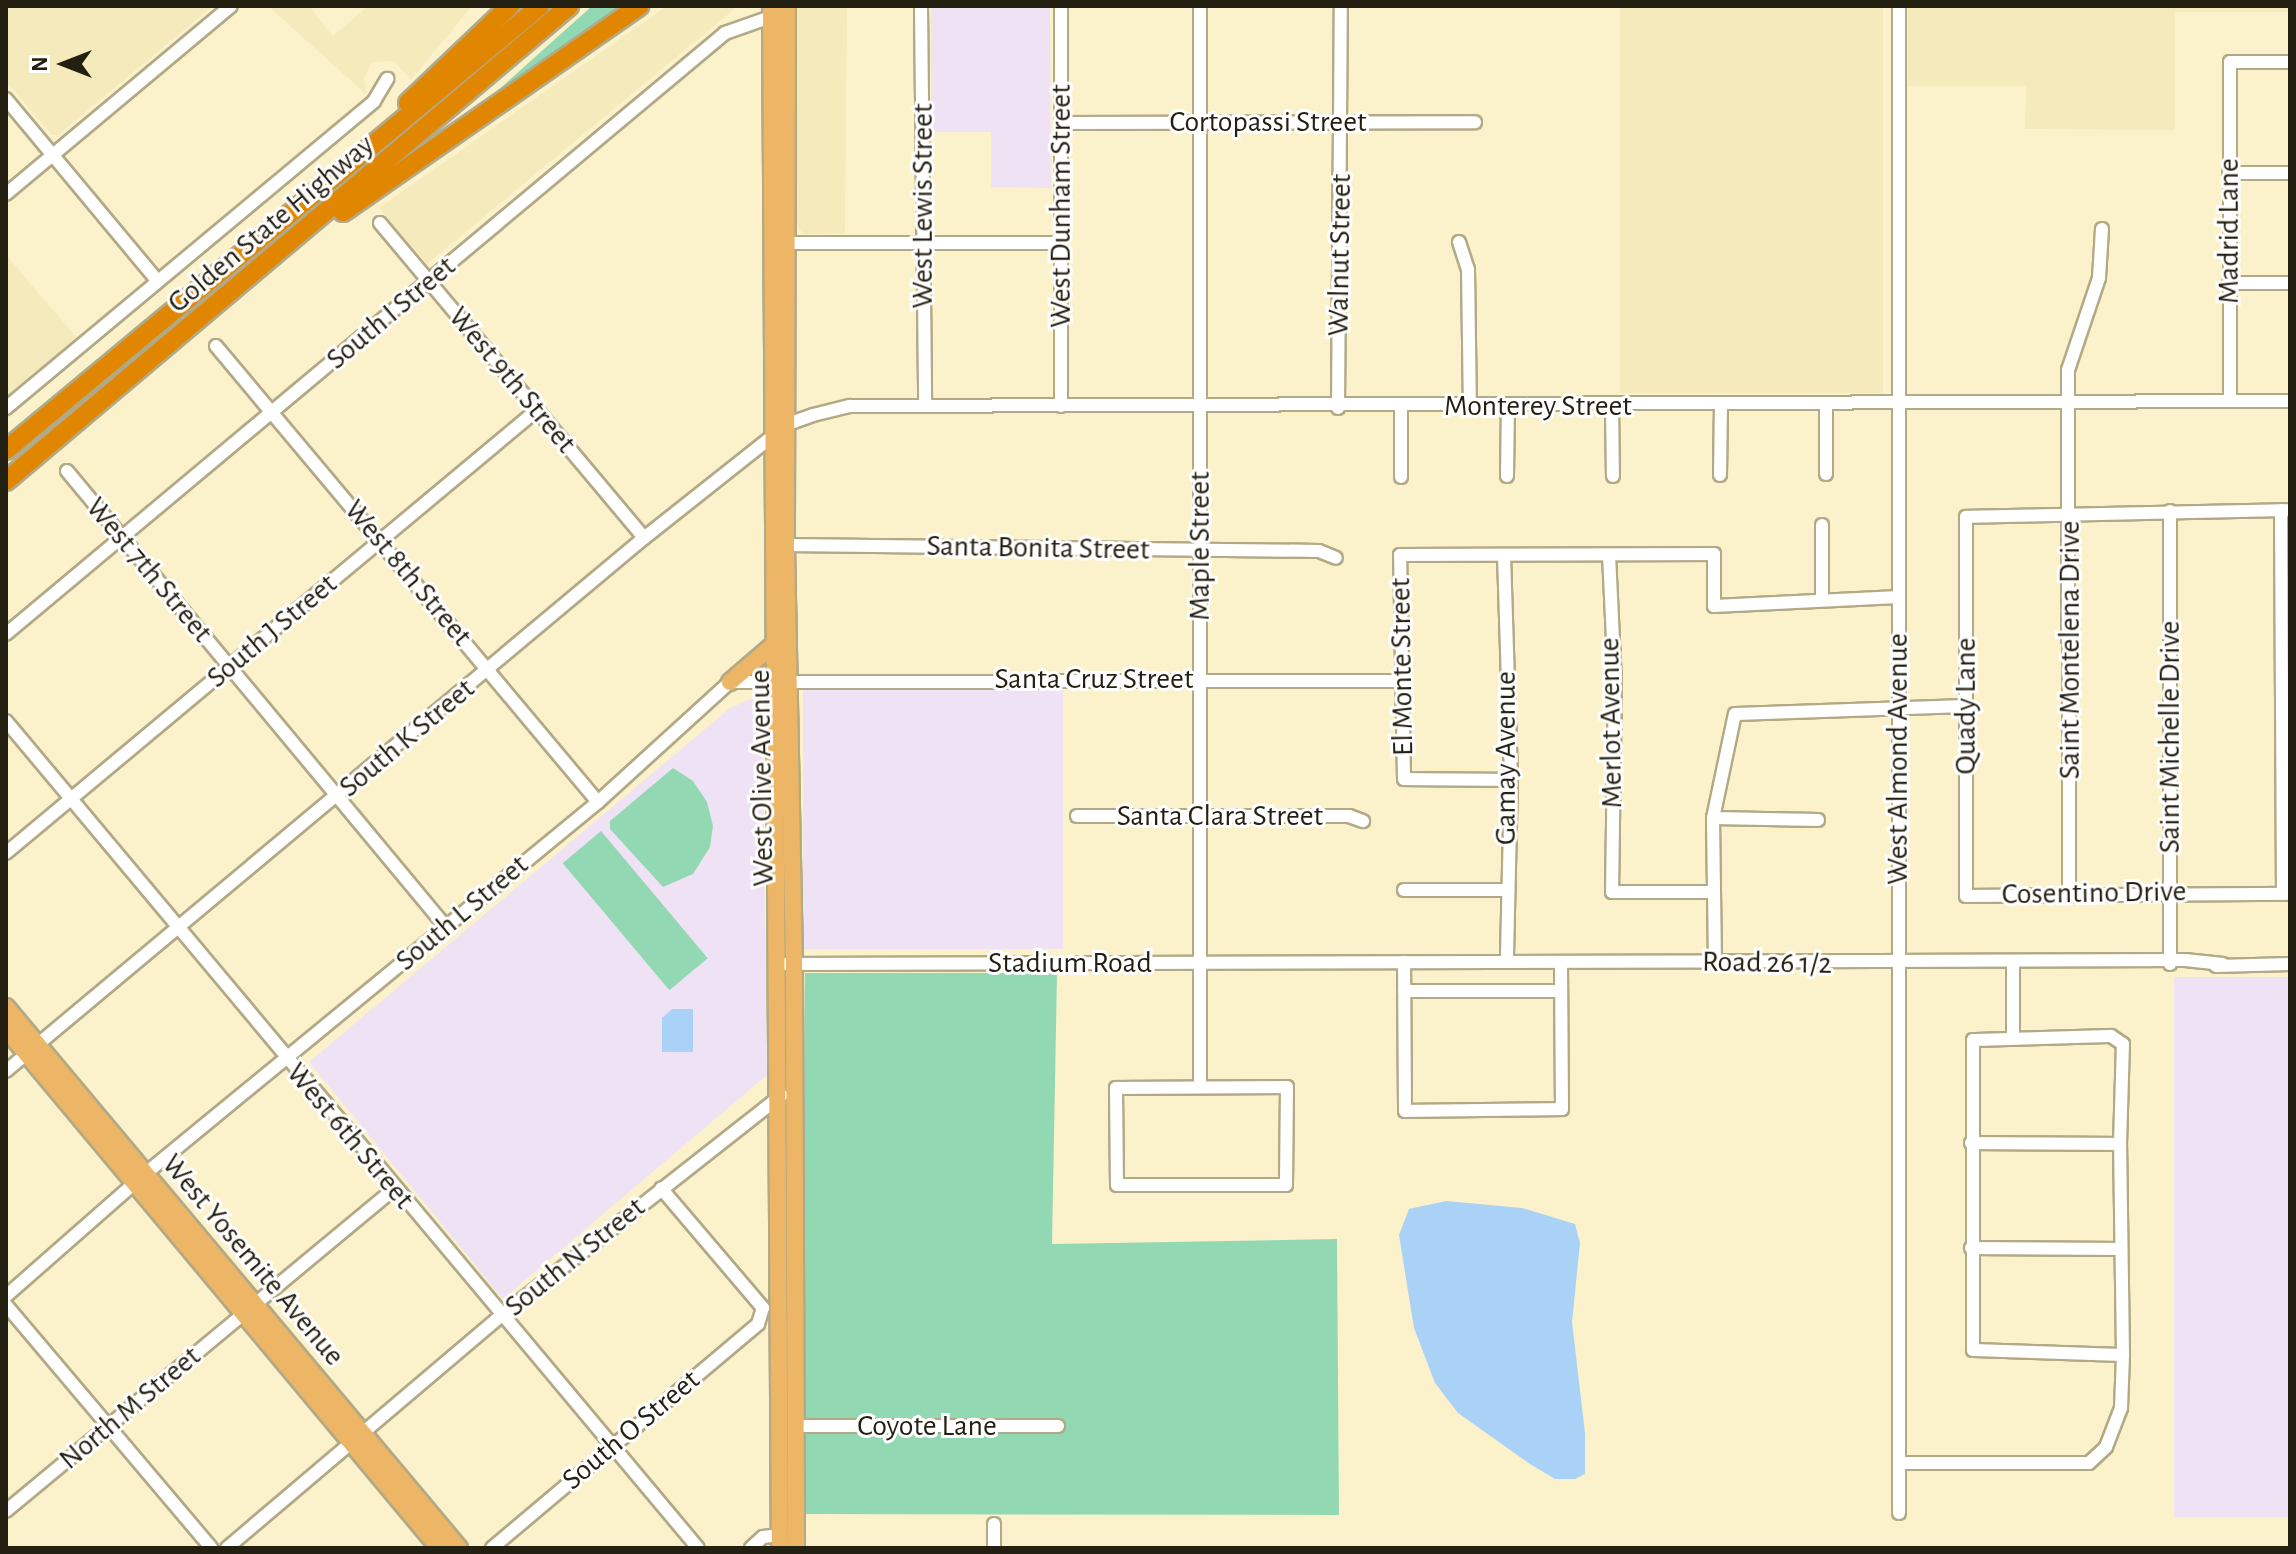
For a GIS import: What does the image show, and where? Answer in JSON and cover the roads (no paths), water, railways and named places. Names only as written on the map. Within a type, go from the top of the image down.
[{"type":"highway","points":[[297,211],[510,6]]},
{"type":"highway","name":"Golden State Highway","points":[[6,450],[540,6]]},
{"type":"highway","name":"Golden State Highway","points":[[6,481],[306,232],[569,6]]},
{"type":"highway","points":[[306,232],[363,201],[639,6]]},
{"type":"main road","name":"West Olive Avenue","points":[[779,11],[781,243],[788,424],[775,964],[780,1542]]},
{"type":"main road","name":"West Olive Avenue","points":[[781,243],[772,437],[772,646],[780,680],[794,964],[796,1548]]},
{"type":"main road","points":[[730,682],[772,646]]},
{"type":"main road","name":"West Yosemite Avenue","points":[[6,1007],[32,1048],[250,1308],[358,1441],[439,1548]]},
{"type":"main road","name":"West Yosemite Avenue","points":[[6,1029],[32,1048]]},
{"type":"main road","name":"West Yosemite Avenue","points":[[358,1441],[459,1548]]},
{"type":"street","points":[[6,194],[231,6]]},
{"type":"street","name":"West Lewis Street","points":[[921,6],[925,406]]},
{"type":"street","name":"West Dunham Street","points":[[1061,6],[1061,406]]},
{"type":"street","name":"Maple Street","points":[[1200,6],[1200,1087]]},
{"type":"street","name":"Walnut Street","points":[[1338,408],[1341,6]]},
{"type":"street","name":"West Almond Avenue","points":[[1899,6],[1899,1513]]},
{"type":"street","name":"South I Street","points":[[6,634],[725,33],[779,11]]},
{"type":"street","name":"Madrid Lane","points":[[2230,400],[2230,62],[2290,62]]},
{"type":"street","points":[[6,408],[374,101],[387,79]]},
{"type":"street","points":[[6,99],[157,280]]},
{"type":"street","name":"Cortopassi Street","points":[[1061,123],[1475,122]]},
{"type":"street","points":[[2229,173],[2290,173]]},
{"type":"street","name":"West 9th Street","points":[[380,223],[644,538]]},
{"type":"street","name":"Saint Montelena Drive","points":[[2069,895],[2068,405],[2071,354],[2099,278],[2102,229]]},
{"type":"street","points":[[1459,242],[1468,269],[1470,407]]},
{"type":"street","points":[[781,243],[1061,243]]},
{"type":"street","points":[[2229,283],[2290,283]]},
{"type":"street","name":"West 8th Street","points":[[216,346],[275,411],[598,802]]},
{"type":"street","name":"Monterey Street","points":[[788,424],[850,406],[1338,408],[2290,401]]},
{"type":"street","points":[[1826,405],[1826,474]]},
{"type":"street","points":[[1401,406],[1401,477]]},
{"type":"street","points":[[1612,406],[1613,476]]},
{"type":"street","points":[[1720,475],[1721,406]]},
{"type":"street","points":[[1507,476],[1508,407]]},
{"type":"street","name":"South J Street","points":[[6,853],[537,410]]},
{"type":"street","name":"South K Street","points":[[6,1071],[644,538],[788,424]]},
{"type":"street","name":"West 7th Street","points":[[67,471],[446,927]]},
{"type":"street","points":[[2070,515],[2285,510],[2286,894]]},
{"type":"street","name":"Saint Michelle Drive","points":[[2170,511],[2170,964]]},
{"type":"street","name":"Quady Lane","points":[[1966,896],[1966,517],[2070,515]]},
{"type":"street","points":[[1822,525],[1822,598]]},
{"type":"street","name":"Santa Bonita Street","points":[[786,545],[1319,551],[1336,558]]},
{"type":"street","points":[[1504,555],[1714,554],[1714,606],[1822,598],[1899,597]]},
{"type":"street","name":"El Monte Street","points":[[1504,555],[1400,555],[1404,779],[1511,780]]},
{"type":"street","name":"Gamay Avenue","points":[[1504,555],[1511,780],[1506,890],[1507,962]]},
{"type":"street","name":"Merlot Avenue","points":[[1609,555],[1615,695],[1612,892],[1714,892]]},
{"type":"street","points":[[730,682],[780,680]]},
{"type":"street","name":"Santa Cruz Street","points":[[780,680],[1402,681]]},
{"type":"street","name":"South L Street","points":[[6,1296],[140,1179],[598,802],[730,682]]},
{"type":"street","points":[[1715,962],[1713,818],[1735,714],[1966,706]]},
{"type":"street","name":"West 6th Street","points":[[6,721],[286,1060],[698,1548]]},
{"type":"street","name":"Santa Clara Street","points":[[1077,816],[1349,816],[1363,821]]},
{"type":"street","points":[[1713,818],[1818,820]]},
{"type":"street","points":[[1404,890],[1506,890]]},
{"type":"street","name":"Cosentino Drive","points":[[1966,896],[2222,891],[2286,894]]},
{"type":"street","name":"Stadium Road","points":[[775,964],[1365,962]]},
{"type":"street","name":"Road 26 1/2","points":[[1365,962],[2170,964],[2185,968],[2223,964],[2290,964]]},
{"type":"street","points":[[1404,962],[1405,1111],[1562,1109],[1561,962]]},
{"type":"street","points":[[2013,964],[2013,1037]]},
{"type":"street","points":[[1404,991],[1561,991]]},
{"type":"street","points":[[1900,1463],[2096,1461],[2118,1422],[2123,1355],[2119,1249],[2125,1058],[2118,1038],[2013,1037],[1973,1040],[1970,1341],[1977,1354],[2123,1355]]},
{"type":"street","name":"South N Street","points":[[227,1548],[358,1441],[501,1316],[794,1086]]},
{"type":"street","points":[[1200,1087],[1287,1087],[1286,1185],[1117,1185],[1116,1088],[1200,1087]]},
{"type":"street","points":[[1971,1143],[2120,1144]]},
{"type":"street","name":"North M Street","points":[[6,1511],[395,1188]]},
{"type":"street","name":"South O Street","points":[[492,1548],[758,1324],[763,1308],[661,1188]]},
{"type":"street","points":[[1971,1248],[2119,1249]]},
{"type":"street","points":[[6,1305],[211,1548]]},
{"type":"street","name":"Coyote Lane","points":[[796,1426],[1058,1426]]},
{"type":"street","points":[[994,1524],[994,1548]]},
{"type":"street","points":[[751,1548],[763,1537],[780,1542]]},
{"type":"water","points":[[672,1009],[693,1009],[693,1052],[662,1052],[662,1018]]},
{"type":"water","points":[[1446,1201],[1522,1208],[1575,1224],[1580,1243],[1572,1322],[1585,1433],[1585,1474],[1575,1479],[1555,1479],[1530,1464],[1458,1413],[1435,1383],[1414,1328],[1399,1235],[1409,1209]]}]
